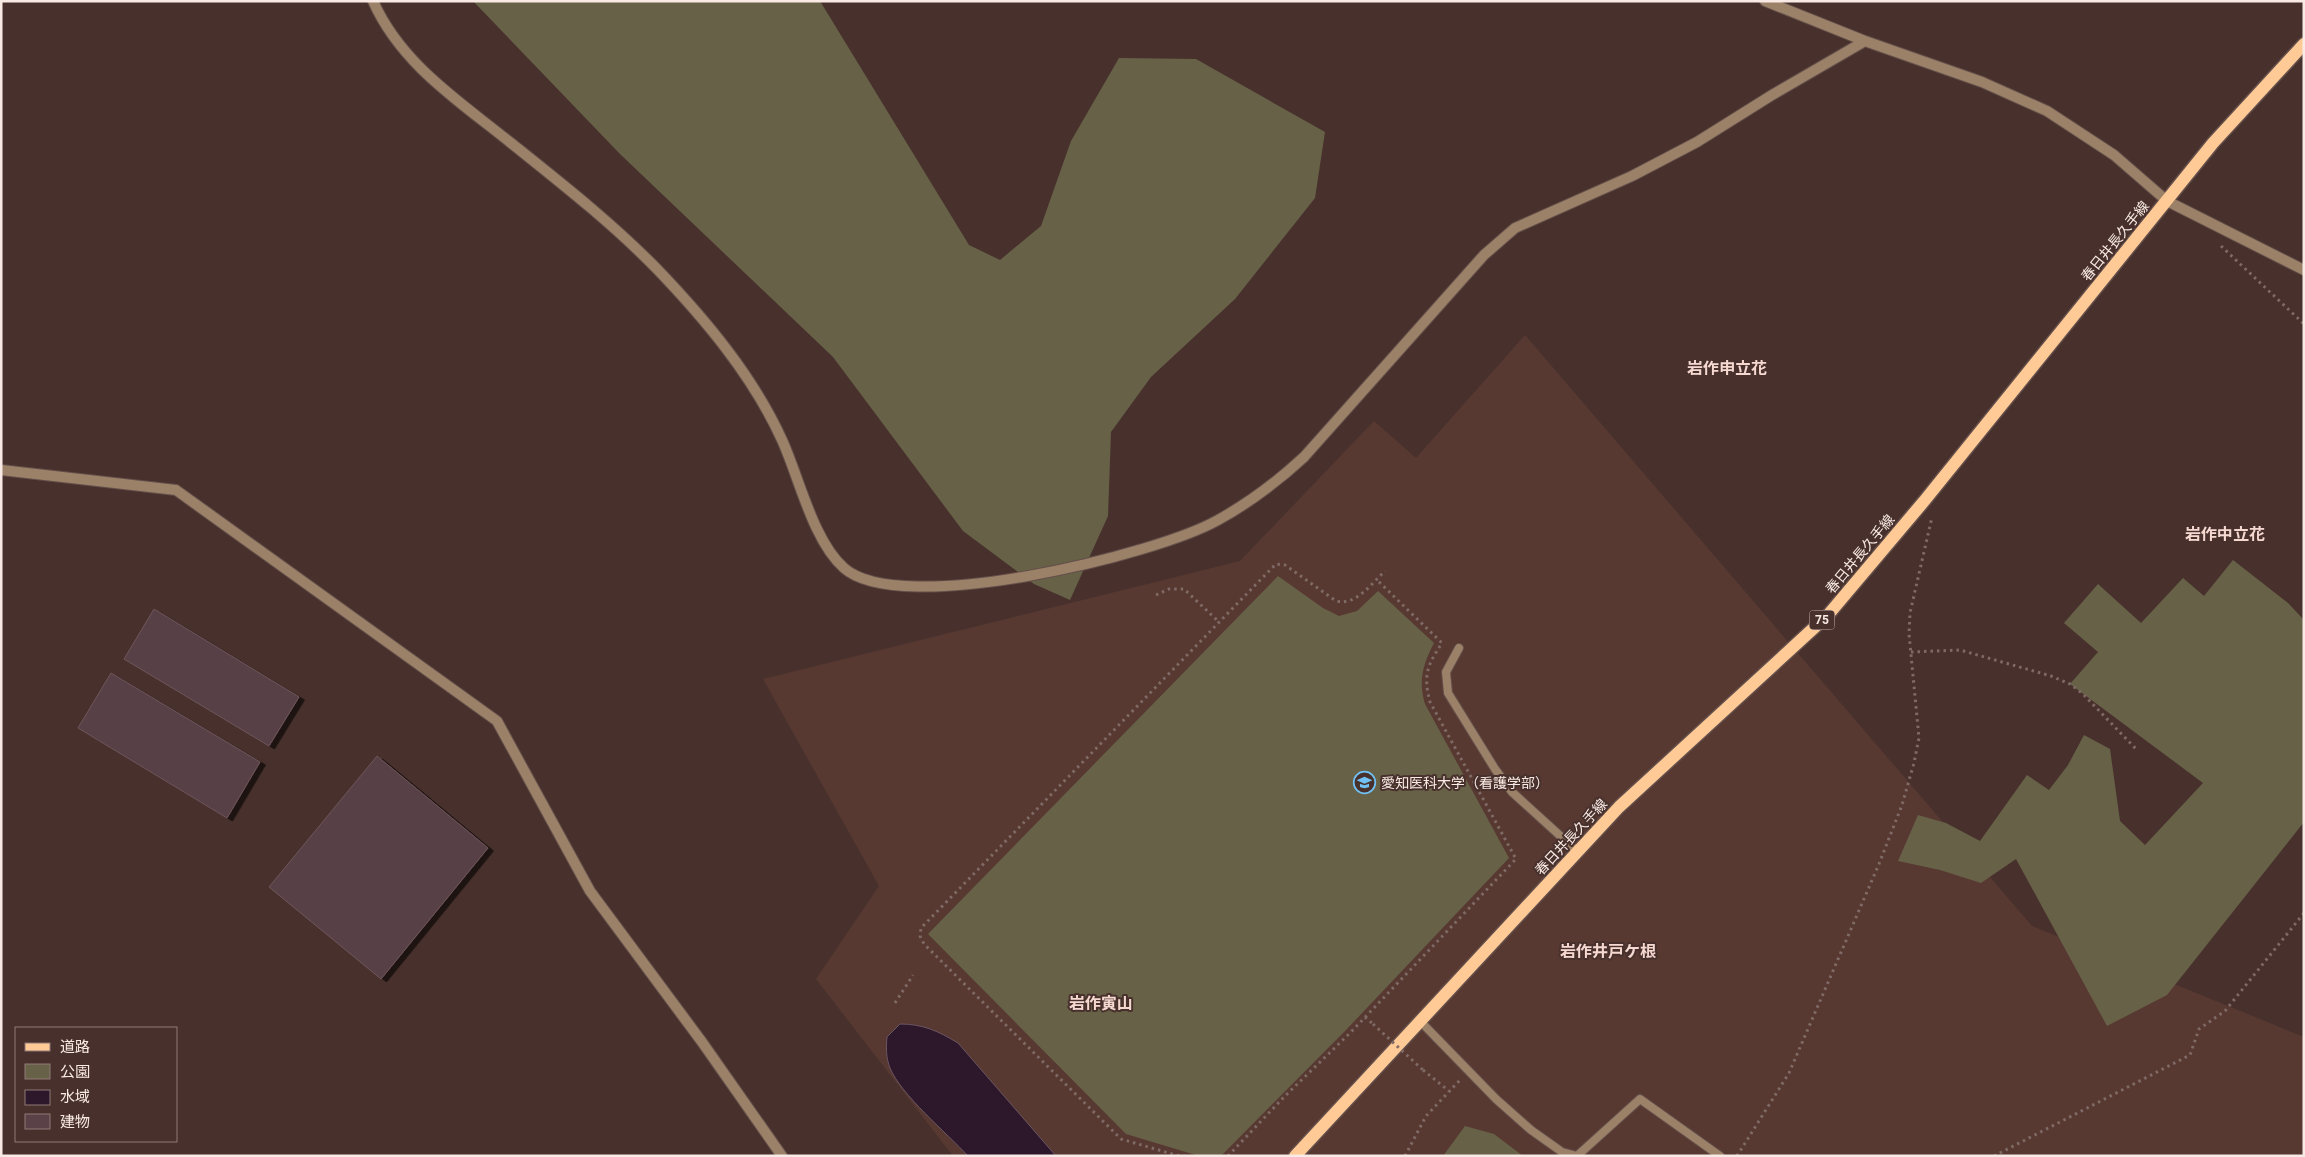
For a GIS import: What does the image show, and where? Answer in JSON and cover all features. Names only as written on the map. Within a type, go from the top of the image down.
[{"type":"main road","name":"春日井長久手線","points":[[1296,1156],[1620,807],[1828,615],[1925,500],[2213,143],[2304,44]]},
{"type":"street","points":[[373,1],[384,26],[421,71],[574,193],[656,268],[704,321],[751,382],[782,439],[808,508],[830,552],[846,571],[885,586],[926,586],[1008,580],[1108,560],[1168,542],[1217,521],[1282,478],[1304,457],[1478,262],[1515,228],[1632,176],[1697,142],[1780,90],[1865,41]]},
{"type":"street","points":[[1765,1],[1865,41],[1982,82],[2047,111],[2114,155],[2167,201],[2304,270]]},
{"type":"street","points":[[1,470],[176,490],[497,721],[590,891],[702,1042],[782,1156]]},
{"type":"lane","points":[[1459,648],[1446,672],[1448,693],[1495,769],[1512,792],[1578,852]]},
{"type":"lane","points":[[1421,1022],[1532,1130],[1562,1152],[1577,1156],[1640,1099],[1720,1156]]},
{"type":"path","points":[[2220,244],[2304,324]]},
{"type":"path","points":[[1737,1156],[1789,1074],[1879,864],[1902,805],[1919,738],[1911,652],[1910,614],[1934,508],[1925,500]]},
{"type":"path","points":[[1178,1156],[1121,1139],[924,944],[920,936],[921,928],[1276,564],[1285,565],[1336,601],[1346,603],[1353,600],[1384,570]]},
{"type":"path","points":[[1228,1156],[1516,860],[1430,702],[1426,674],[1430,661],[1442,643],[1376,579]]},
{"type":"path","points":[[1156,595],[1169,590],[1184,589],[1219,622]]},
{"type":"path","points":[[1911,652],[1960,650],[2064,682],[2092,702],[2136,749]]},
{"type":"path","points":[[1994,1156],[2190,1055],[2199,1029],[2225,1011],[2304,913]]},
{"type":"path","points":[[895,1003],[913,975]]},
{"type":"path","points":[[1365,1017],[1423,1070],[1449,1090]]},
{"type":"path","points":[[1405,1156],[1426,1116],[1470,1070]]},
{"type":"shaded area","name":"愛知医科大学（看護学部）","points":[[1525,335],[2032,926],[2304,1037],[2304,1156],[953,1156],[816,979],[879,886],[763,679],[1240,561],[1374,421],[1416,458]]},
{"type":"green space","points":[[473,1],[820,1],[969,245],[1000,260],[1041,226],[1071,141],[1119,58],[1196,59],[1325,132],[1315,198],[1235,299],[1151,377],[1111,432],[1108,516],[1070,600],[1034,584],[963,531],[833,357],[620,154]]},
{"type":"green space","points":[[2233,560],[2288,603],[2304,620],[2304,822],[2167,995],[2107,1026],[2016,859],[1981,883],[1940,870],[1898,861],[1918,815],[1946,823],[1980,841],[2027,775],[2049,790],[2068,765],[2084,735],[2110,749],[2120,821],[2145,845],[2203,783],[2070,684],[2098,652],[2064,623],[2098,584],[2141,623],[2183,578],[2204,596]]},
{"type":"green space","points":[[1278,576],[1323,608],[1339,616],[1357,611],[1378,591],[1434,643],[1423,673],[1422,688],[1425,704],[1509,858],[1346,1030],[1221,1156],[1199,1156],[1126,1134],[928,934]]},
{"type":"green space","points":[[1465,1126],[1494,1134],[1523,1156],[1443,1156]]},
{"type":"water","points":[[900,1024],[916,1025],[930,1029],[958,1043],[1056,1156],[968,1156],[914,1102],[890,1068],[887,1053],[887,1037]]},
{"type":"building","points":[[154,609],[299,697],[269,746],[124,659]]},
{"type":"building","points":[[111,673],[260,762],[227,818],[78,728]]},
{"type":"building","points":[[377,756],[488,848],[381,979],[269,887]]},
{"type":"place","name":"愛知医科大学（看護学部）","points":[[1365,783]]},
{"type":"district","name":"岩作申立花","points":[[1727,368]]},
{"type":"district","name":"岩作中立花","points":[[2225,534]]},
{"type":"district","name":"岩作井戸ケ根","points":[[1608,951]]},
{"type":"district","name":"岩作寅山","points":[[1101,1003]]}]
